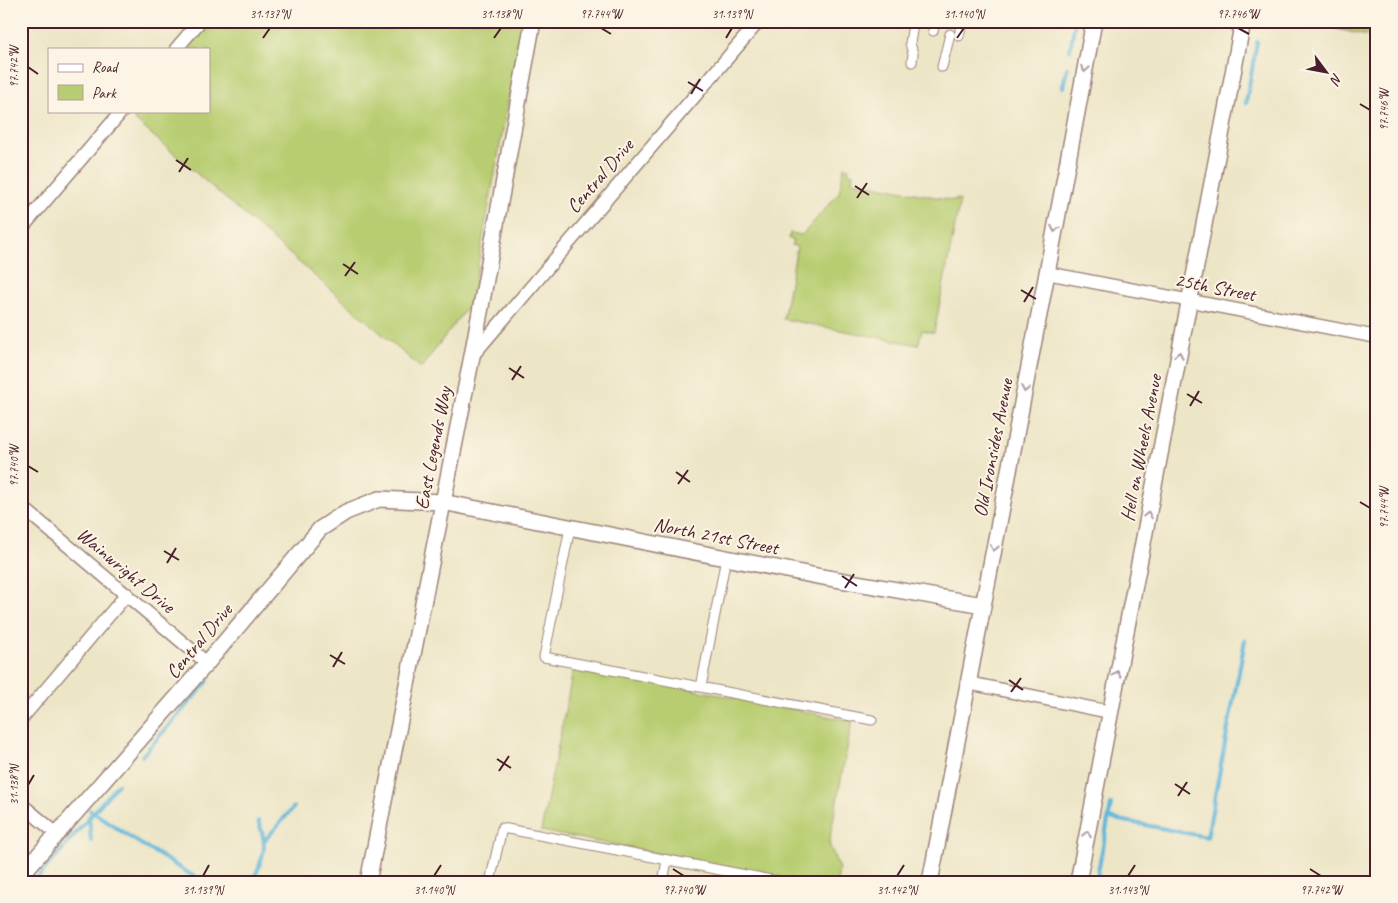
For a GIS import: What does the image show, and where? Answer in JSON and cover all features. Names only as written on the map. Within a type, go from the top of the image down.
[{"type":"street","points":[[177,48],[200,21]]},
{"type":"street","name":"East Legends Way","points":[[368,882],[472,356],[533,21]]},
{"type":"street","points":[[933,31],[935,21]]},
{"type":"street","points":[[942,67],[954,35],[962,21]]},
{"type":"street","name":"Old Ironsides Avenue","points":[[930,882],[1094,21]]},
{"type":"street","points":[[1227,21],[1243,23]]},
{"type":"street","name":"Central Drive","points":[[472,356],[753,23]]},
{"type":"street","name":"Hell on Wheels Avenue","points":[[1078,882],[1243,23]]},
{"type":"street","points":[[912,62],[913,54],[910,43],[913,24]]},
{"type":"street","points":[[21,228],[121,112]]},
{"type":"street","name":"25th Street","points":[[1047,273],[1377,337]]},
{"type":"street","name":"Central Drive","points":[[21,875],[207,663],[320,529],[346,512],[379,499],[442,502]]},
{"type":"street","name":"North 21st Street","points":[[442,502],[817,576],[983,605]]},
{"type":"street","name":"Wainwright Drive","points":[[21,506],[207,663]]},
{"type":"street","points":[[570,528],[544,657],[872,720]]},
{"type":"street","points":[[701,687],[726,558]]},
{"type":"street","points":[[21,719],[127,594]]},
{"type":"street","points":[[968,683],[1110,712]]},
{"type":"street","points":[[21,804],[57,834]]},
{"type":"street","points":[[490,882],[502,828],[782,882]]},
{"type":"street","points":[[663,882],[667,860]]},
{"type":"green space","points":[[208,21],[523,21],[471,302],[421,368],[135,120],[132,112],[210,112],[210,48],[185,48]]},
{"type":"green space","points":[[1301,21],[1377,21],[1377,38]]},
{"type":"green space","points":[[844,167],[849,168],[848,172],[853,174],[852,181],[956,201],[956,199],[960,200],[934,333],[922,330],[918,345],[783,319],[797,247],[792,245],[793,240],[789,239],[790,233],[802,235],[839,193]]},
{"type":"green space","points":[[574,666],[852,721],[829,843],[839,869],[837,882],[805,882],[541,831]]},
{"type":"waterway","points":[[1070,50],[1075,21]]},
{"type":"waterway","points":[[1246,103],[1257,42]]},
{"type":"waterway","points":[[1063,87],[1067,68]]},
{"type":"waterway","points":[[1109,818],[1207,837],[1245,640]]},
{"type":"waterway","points":[[142,756],[208,681]]},
{"type":"waterway","points":[[34,882],[118,784]]},
{"type":"waterway","points":[[1096,882],[1111,805]]},
{"type":"waterway","points":[[265,840],[294,807]]},
{"type":"waterway","points":[[90,810],[203,882]]},
{"type":"waterway","points":[[89,816],[91,841]]},
{"type":"waterway","points":[[253,882],[260,865],[264,845],[258,821]]}]
